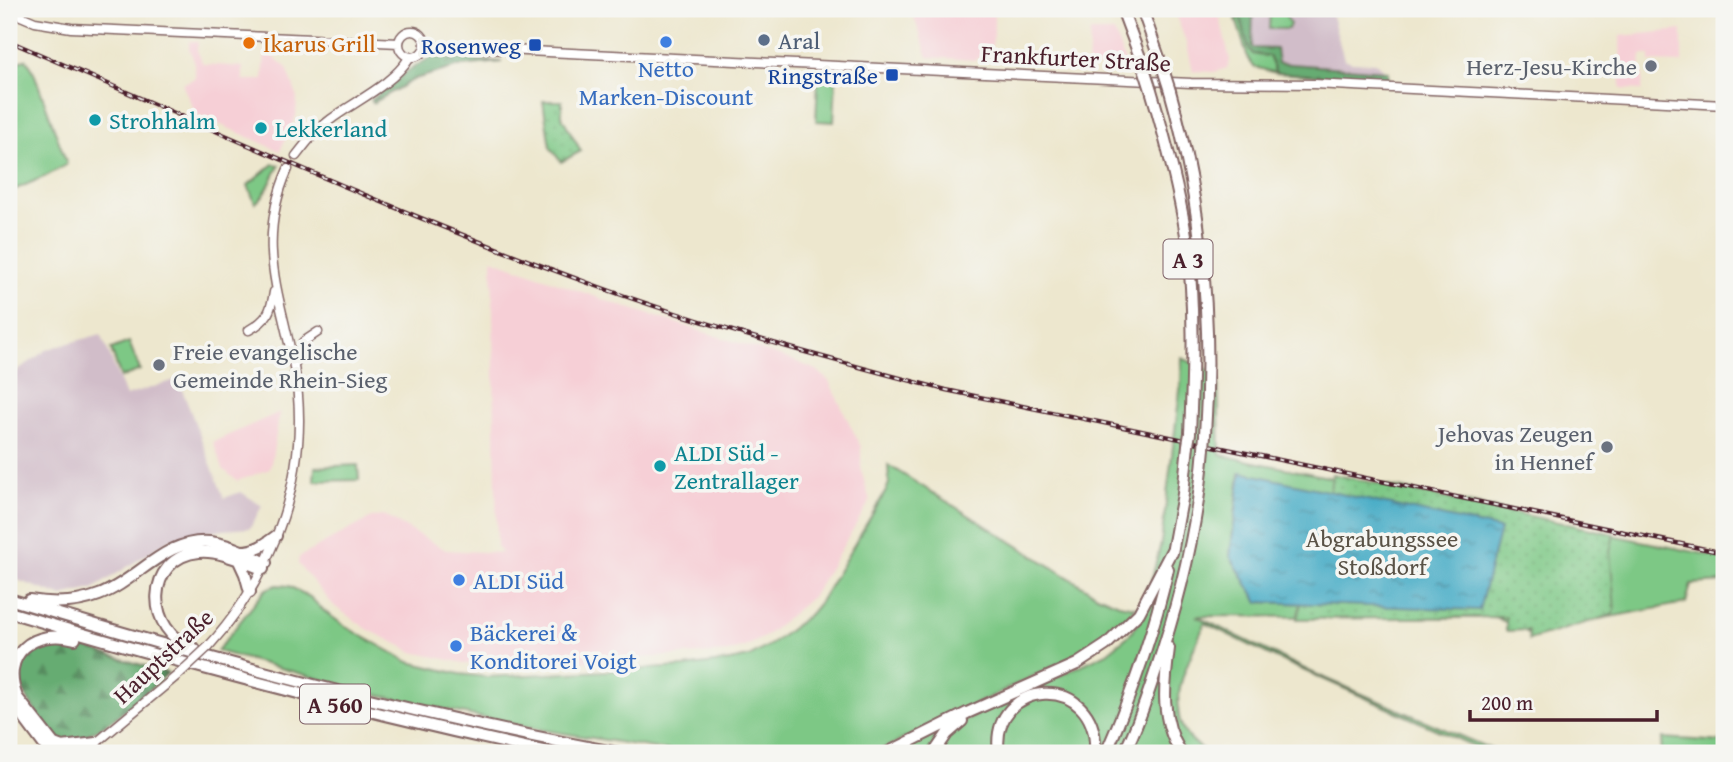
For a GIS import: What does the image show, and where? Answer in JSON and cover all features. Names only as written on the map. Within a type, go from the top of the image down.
[{"type":"highway","name":"A 3","points":[[1106,753],[1137,678],[1161,600],[1173,548],[1183,494],[1188,445],[1192,354],[1188,255],[1175,178],[1152,90],[1122,9]]},
{"type":"highway","name":"A 3","points":[[1124,753],[1177,605],[1193,528],[1204,448],[1208,354],[1204,265],[1191,175],[1170,91],[1142,9]]},
{"type":"highway","points":[[226,663],[218,657],[189,647],[169,634],[158,612],[156,600],[163,576],[169,567],[186,555],[208,552],[240,556],[261,547],[276,536]]},
{"type":"highway","points":[[9,597],[53,604],[85,600],[119,585],[160,556],[183,544],[210,542],[264,566]]},
{"type":"highway","points":[[887,753],[1087,658],[1115,638],[1150,597],[1173,548]]},
{"type":"highway","points":[[240,556],[250,592]]},
{"type":"highway","name":"A 560","points":[[9,597],[226,663],[404,709],[619,753]]},
{"type":"highway","name":"A 560","points":[[9,612],[119,645],[407,722],[552,753]]},
{"type":"highway","points":[[1172,623],[1164,701],[1169,728],[1181,753]]},
{"type":"highway","points":[[50,750],[18,697],[12,677],[15,659],[29,643],[49,636],[65,636],[102,646],[119,645]]},
{"type":"highway","points":[[999,753],[998,733],[1006,714],[1024,698],[1047,693],[1072,699],[1087,714],[1095,733],[1095,753]]},
{"type":"highway","points":[[9,698],[50,750]]},
{"type":"highway","points":[[934,753],[953,728],[984,705]]},
{"type":"highway","points":[[50,750],[96,743]]},
{"type":"main road","points":[[9,11],[35,22],[71,28],[399,43]]},
{"type":"main road","points":[[296,156],[329,121],[391,77],[409,58],[421,54],[425,46],[422,35],[415,31],[402,35],[399,43],[400,51],[409,58]]},
{"type":"main road","name":"Frankfurter Straße","points":[[425,46],[1191,83],[1314,85],[1724,105]]},
{"type":"main road","name":"Hauptstraße","points":[[83,753],[208,647],[250,592],[276,536],[292,487],[299,423],[294,367],[274,286],[271,247],[274,208],[288,169]]},
{"type":"main road","points":[[249,330],[268,316],[274,286]]},
{"type":"main road","points":[[294,367],[303,342],[318,332]]},
{"type":"shaded area","points":[[911,9],[994,9],[992,45],[975,60],[928,57]]},
{"type":"shaded area","points":[[1174,9],[1218,9],[1230,60],[1227,68],[1214,72],[1193,71]]},
{"type":"shaded area","points":[[1233,9],[1330,9],[1344,59],[1375,63],[1388,72],[1388,80],[1276,73],[1254,67],[1248,58]]},
{"type":"shaded area","points":[[1682,30],[1682,63],[1650,62],[1650,55],[1641,55],[1642,90],[1621,89],[1620,36]]},
{"type":"shaded area","points":[[1090,32],[1114,32],[1126,65],[1124,68],[1088,66]]},
{"type":"shaded area","points":[[189,41],[198,42],[197,50],[203,64],[243,67],[243,80],[263,80],[265,50],[287,68],[297,96],[296,116],[280,151],[196,114],[182,84],[195,78],[195,63],[189,49]]},
{"type":"shaded area","points":[[492,259],[610,302],[792,360],[817,370],[829,381],[861,447],[861,470],[870,501],[813,596],[766,636],[728,652],[487,668],[413,652],[367,629],[334,606],[298,564],[299,557],[373,517],[385,516],[446,550],[502,553],[497,546]]},
{"type":"shaded area","points":[[101,334],[126,396],[178,379],[224,498],[241,492],[262,506],[250,528],[208,531],[169,540],[93,589],[61,596],[9,577],[9,377],[48,349]]},
{"type":"shaded area","points":[[280,412],[270,469],[237,481],[223,469],[213,442]]},
{"type":"green space","points":[[1247,9],[1253,9],[1252,48],[1276,49],[1278,63],[1385,71],[1388,72],[1388,80],[1276,73],[1269,56],[1253,54],[1249,49],[1240,16]]},
{"type":"green space","points":[[1270,10],[1284,11],[1290,24],[1288,29],[1269,29]]},
{"type":"green space","points":[[1240,16],[1249,49],[1253,54],[1269,56],[1276,73],[1254,67],[1248,58],[1236,19]]},
{"type":"green space","points":[[9,56],[18,62],[26,59],[33,70],[67,164],[9,192]]},
{"type":"green space","points":[[432,57],[502,62],[460,66],[415,79],[373,103],[371,100],[409,70]]},
{"type":"green space","points":[[818,78],[836,78],[834,122],[816,121]]},
{"type":"green space","points":[[543,101],[562,101],[562,117],[581,151],[561,162],[550,147]]},
{"type":"green space","points":[[273,164],[280,165],[266,191],[255,203],[248,185]]},
{"type":"green space","points":[[129,342],[140,370],[121,378],[111,349]]},
{"type":"green space","points":[[1182,358],[1218,374],[1220,455],[1724,558],[1724,582],[1691,584],[1686,603],[1550,628],[1533,635],[1480,610],[1478,618],[1196,616],[1311,672],[1500,753],[1489,753],[1278,659],[1205,623],[1184,675],[1178,703],[1183,729],[1206,753],[897,753],[1107,653],[1128,636],[1141,619],[1161,543]],"holes":[[[1240,472],[1499,529],[1479,610],[1258,602],[1230,556]]]},
{"type":"green space","points":[[358,465],[359,480],[314,481],[315,467]]},
{"type":"green space","points":[[888,465],[1097,595],[1135,607],[1116,630],[1083,652],[875,753],[685,753],[525,727],[383,696],[217,651],[266,589],[277,585],[289,586],[310,597],[346,627],[409,662],[460,674],[487,677],[684,667],[749,657],[773,643],[811,613],[820,602],[886,491],[889,483]]},
{"type":"green space","name":"Abgrabungssee Stoßdorf","points":[[1332,474],[1614,534],[1610,552],[1615,609],[1612,615],[1529,640],[1528,630],[1506,631],[1506,617],[1297,619]]},
{"type":"green space","points":[[63,641],[168,673],[105,724],[91,733],[64,742],[48,728],[31,704],[20,679],[19,668],[23,659],[32,652]]},
{"type":"green space","points":[[1663,738],[1724,742],[1724,753],[1660,753]]},
{"type":"water","name":"Abgrabungssee Stoßdorf","points":[[1241,472],[1500,529],[1479,610],[1258,602],[1230,556]]},
{"type":"railway","points":[[9,41],[298,167],[517,256],[678,314],[767,341],[946,390],[1724,553]]},
{"type":"place","name":"Aral","points":[[764,40]]},
{"type":"place","name":"Netto Marken-Discount","points":[[666,42]]},
{"type":"place","name":"Ikarus Grill","points":[[249,43]]},
{"type":"place","name":"Rosenweg","points":[[535,45]]},
{"type":"place","name":"Herz-Jesu-Kirche","points":[[1651,66]]},
{"type":"place","name":"Ringstraße","points":[[892,75]]},
{"type":"place","name":"Strohhalm","points":[[95,120]]},
{"type":"place","name":"Lekkerland","points":[[261,128]]},
{"type":"place","name":"Freie evangelische Gemeinde Rhein-Sieg","points":[[159,365]]},
{"type":"place","name":"Jehovas Zeugen in Hennef","points":[[1607,447]]},
{"type":"place","name":"ALDI Süd - Zentrallager","points":[[660,466]]},
{"type":"place","name":"ALDI Süd","points":[[459,580]]},
{"type":"place","name":"Bäckerei & Konditorei Voigt","points":[[456,646]]}]
